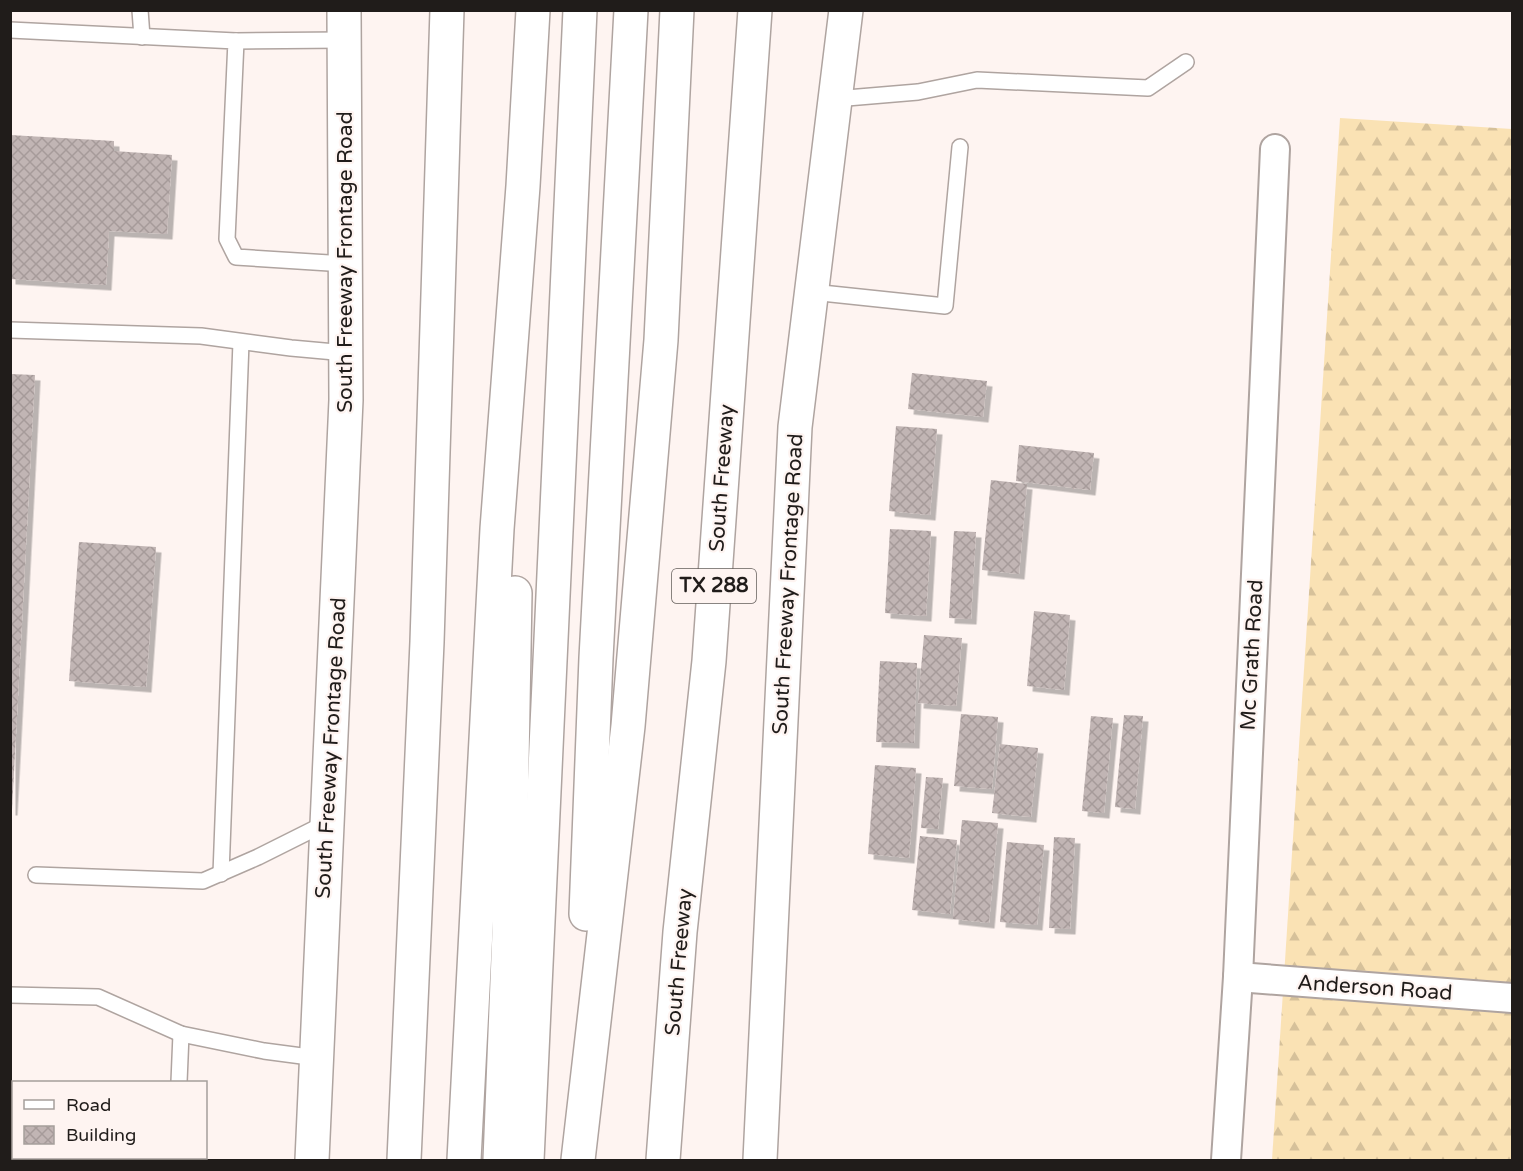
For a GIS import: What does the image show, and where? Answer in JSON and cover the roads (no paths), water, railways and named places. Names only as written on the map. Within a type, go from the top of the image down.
[{"type":"main road","points":[[404,1161],[428,630],[447,10]]},
{"type":"main road","points":[[464,1161],[496,541],[524,186],[533,10]]},
{"type":"main road","points":[[527,1161],[580,10]]},
{"type":"main road","points":[[577,1161],[596,658],[632,10]]},
{"type":"main road","points":[[577,1161],[628,726],[661,340],[677,10]]},
{"type":"main road","name":"South Freeway","points":[[663,1161],[680,932],[709,661],[755,10]]},
{"type":"main road","name":"South Freeway Frontage Road","points":[[760,1161],[795,427],[846,10]]},
{"type":"main road","name":"South Freeway Frontage Road","points":[[312,1161],[346,412],[344,25]]},
{"type":"main road","points":[[500,1161],[509,932],[524,186]]},
{"type":"street","name":"Mc Grath Road","points":[[1226,1161],[1238,977],[1275,149]]},
{"type":"street","name":"Anderson Road","points":[[1238,977],[1512,998]]},
{"type":"lane","points":[[140,10],[142,37]]},
{"type":"lane","points":[[10,30],[236,41],[344,25]]},
{"type":"lane","points":[[236,41],[227,239],[231,248],[236,257],[345,264]]},
{"type":"lane","points":[[835,99],[918,92],[977,80],[1148,88],[1186,62]]},
{"type":"lane","points":[[812,292],[945,306],[960,147]]},
{"type":"lane","points":[[10,330],[201,336],[346,353]]},
{"type":"lane","points":[[221,874],[241,342]]},
{"type":"lane","points":[[36,875],[203,881],[258,858],[328,822]]},
{"type":"lane","points":[[10,995],[98,997],[181,1034],[264,1051],[317,1058]]},
{"type":"lane","points":[[179,1081],[181,1034]]}]
